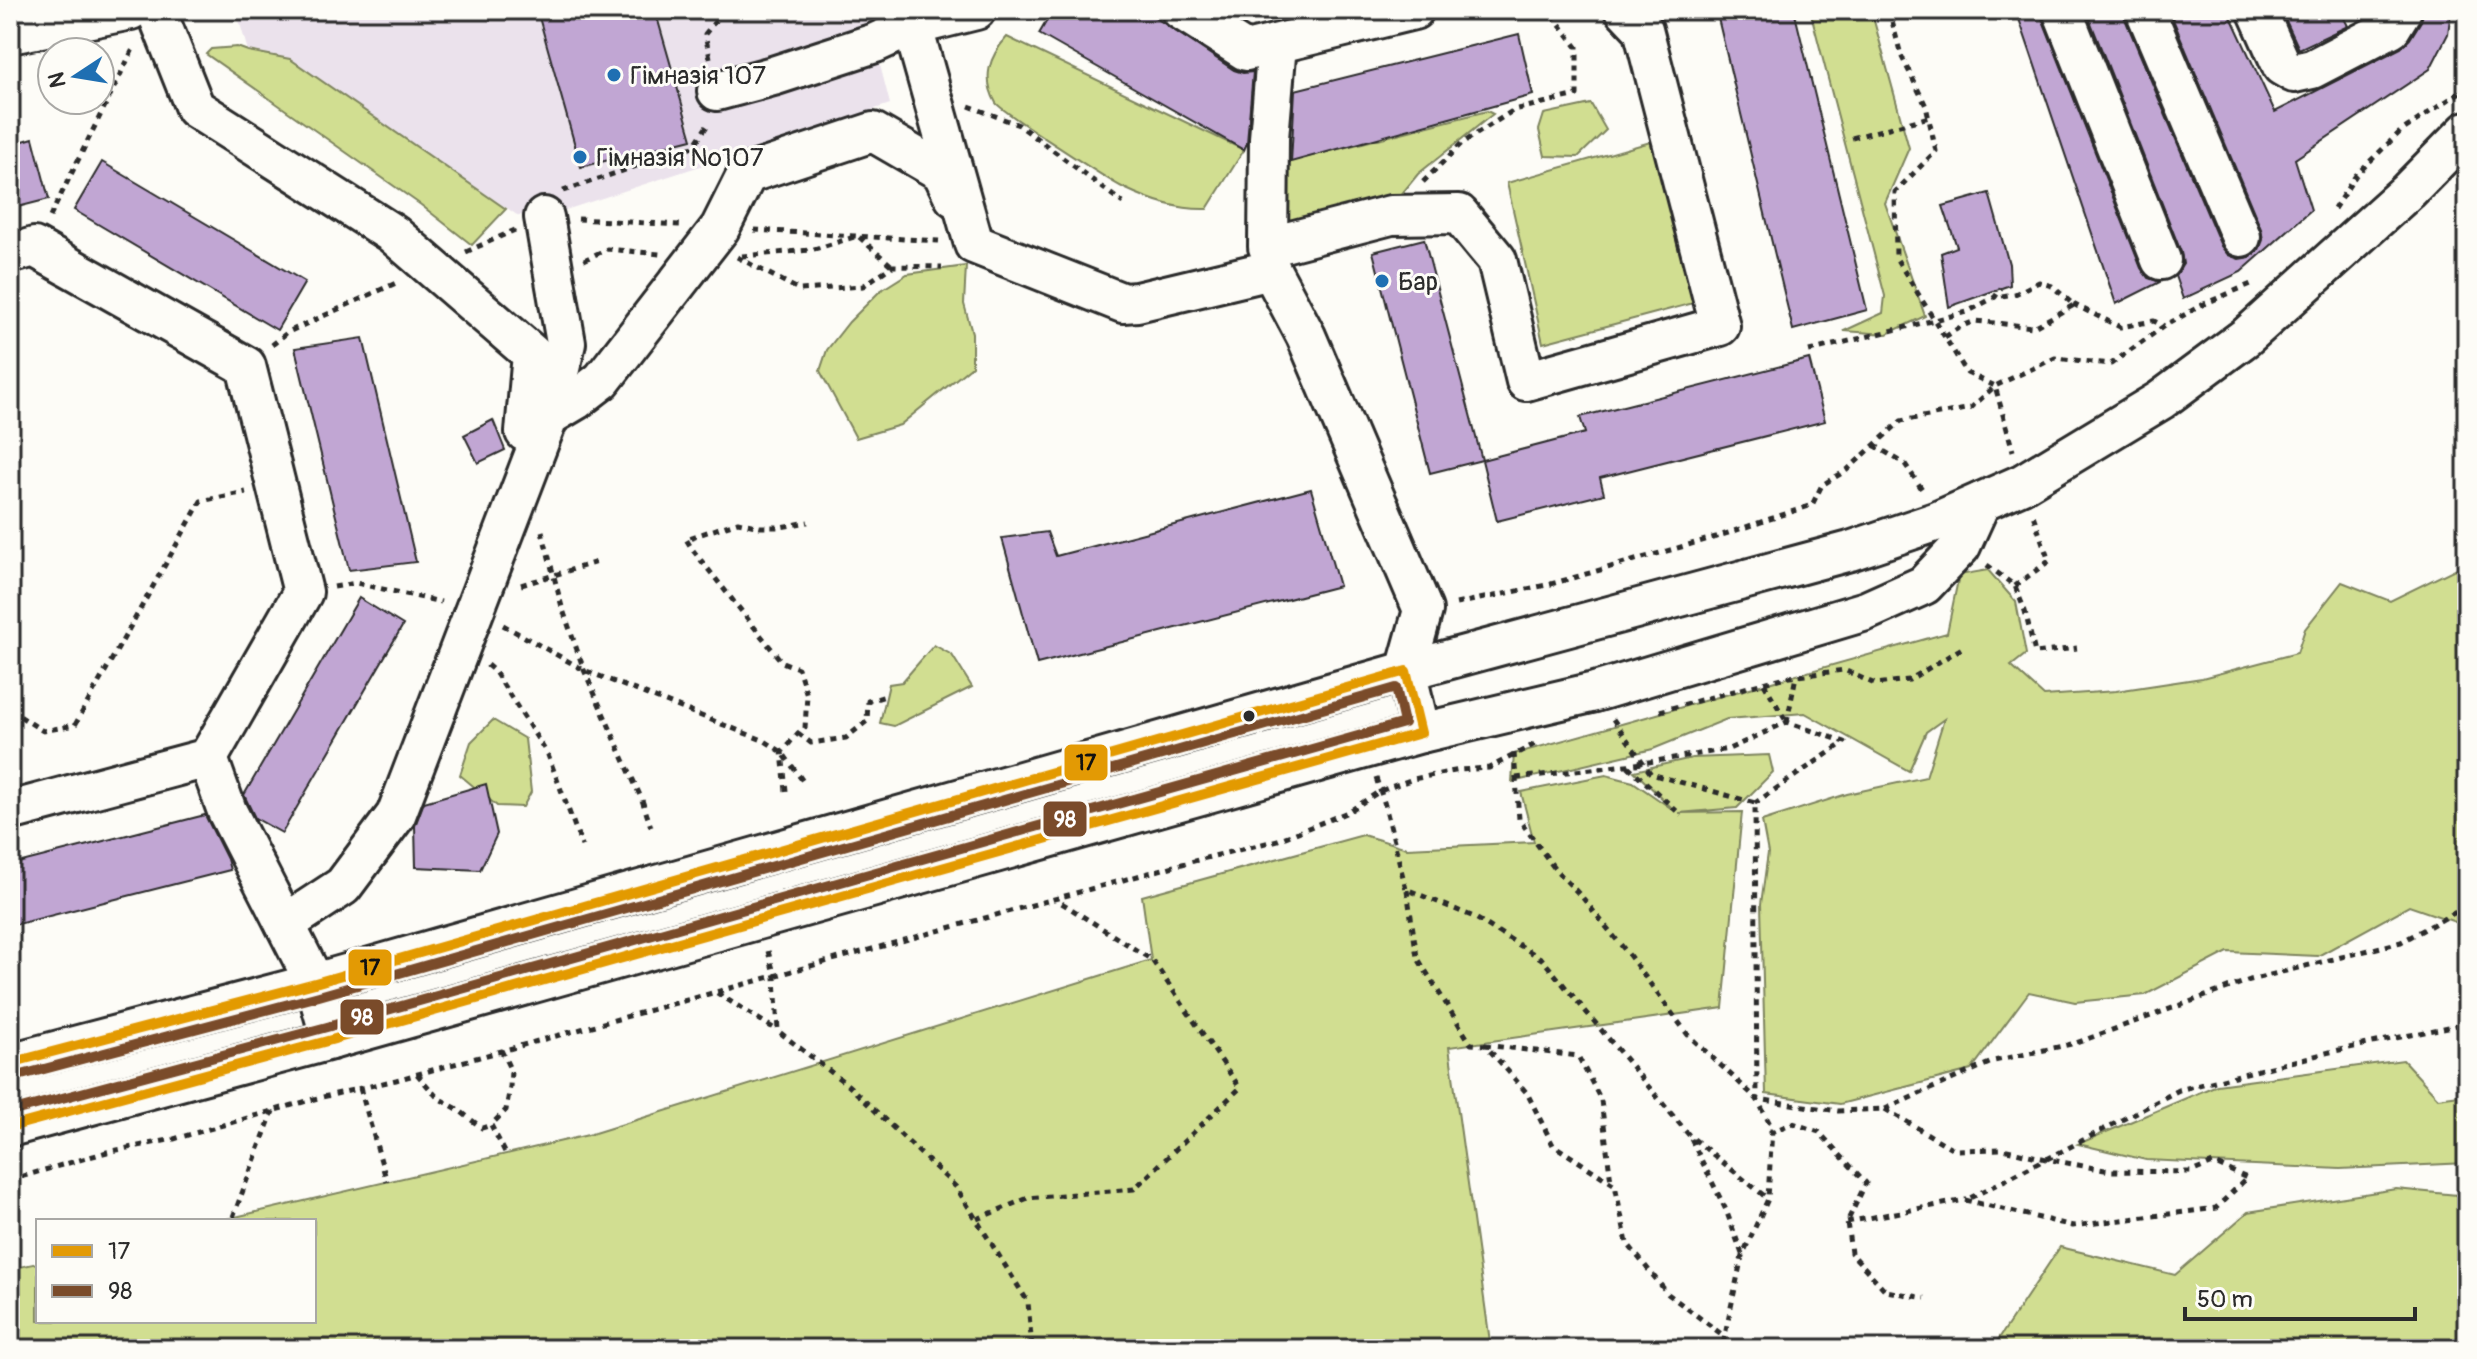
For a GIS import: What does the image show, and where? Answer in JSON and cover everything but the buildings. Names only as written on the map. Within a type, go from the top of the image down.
[{"type":"street","points":[[717,91],[875,43],[910,18],[976,10]]},
{"type":"street","points":[[1181,10],[1246,51],[1414,10]]},
{"type":"street","points":[[549,416],[602,380],[720,228],[747,174],[873,132],[942,172],[974,244],[1123,303],[1137,302],[1391,215],[1459,214],[1497,260],[1526,381],[1720,326],[1643,29],[1625,10]]},
{"type":"street","points":[[2062,10],[2161,260]]},
{"type":"street","points":[[2145,10],[2241,237]]},
{"type":"street","points":[[2257,10],[2282,66],[2294,73],[2312,69],[2391,28],[2402,10]]},
{"type":"street","points":[[910,18],[974,244]]},
{"type":"street","points":[[14,25],[142,19],[195,108],[393,234],[532,354],[519,494]]},
{"type":"street","points":[[1277,44],[1269,138],[1270,258],[1423,610],[1406,671],[1421,733]]},
{"type":"street","points":[[10,1127],[331,1040],[1421,733],[1498,715],[1602,709],[1866,611],[1924,585],[1952,532],[1981,502],[2027,499],[2246,337],[2408,191],[2467,131]]},
{"type":"street","points":[[285,924],[343,886],[396,815],[549,416],[566,343],[544,217]]},
{"type":"street","points":[[10,254],[34,247],[246,366],[303,592],[208,758],[10,811]]},
{"type":"street","points":[[10,1063],[315,983],[1406,671],[1850,551],[1952,532]]},
{"type":"street","points":[[208,758],[227,811],[315,983],[331,1040]]},
{"type":"path","points":[[544,217],[555,194],[693,147],[721,107],[705,34],[724,10]]},
{"type":"path","points":[[1400,215],[1414,191],[1461,144],[1514,110],[1577,95],[1577,47],[1549,10],[1527,14]]},
{"type":"path","points":[[1889,10],[1901,55],[1926,106],[1936,151],[1895,192],[1896,258],[1967,373],[1995,386],[2027,499],[2049,561],[2015,586]]},
{"type":"path","points":[[57,204],[142,19]]},
{"type":"path","points":[[2331,212],[2356,175],[2400,132],[2460,92],[2467,72]]},
{"type":"path","points":[[930,91],[1019,125],[1123,203]]},
{"type":"path","points":[[1852,138],[1929,117]]},
{"type":"path","points":[[737,257],[811,250],[858,236],[892,266]]},
{"type":"path","points":[[554,274],[607,249],[732,255],[800,290],[863,286],[892,266],[942,267]]},
{"type":"path","points":[[1809,351],[1967,312],[1995,297],[2015,294],[2039,282],[2052,286],[2072,303],[2120,327],[2154,321],[2164,326]]},
{"type":"path","points":[[1423,610],[1551,584],[1716,537],[1812,505],[1822,485],[1847,470],[1901,421],[1971,408],[1995,386],[2055,358],[2111,364],[2164,326],[2204,304],[2254,283]]},
{"type":"path","points":[[1995,297],[2001,288]]},
{"type":"path","points":[[1945,337],[1975,321],[2034,327],[2074,305],[2072,303]]},
{"type":"path","points":[[246,366],[288,332],[335,310]]},
{"type":"path","points":[[1874,445],[1905,464],[1952,532],[2015,586],[2025,611],[2035,653],[2077,648]]},
{"type":"path","points":[[10,710],[43,731],[75,725],[201,501],[276,486]]},
{"type":"path","points":[[519,494],[532,505],[584,670],[651,827]]},
{"type":"path","points":[[786,791],[782,752],[805,728],[807,695],[798,668],[782,662],[686,539],[738,522],[760,527],[781,527],[808,522]]},
{"type":"path","points":[[474,610],[518,586],[600,561]]},
{"type":"path","points":[[303,592],[356,583],[474,610],[584,670],[765,741],[782,752],[805,784]]},
{"type":"path","points":[[461,645],[495,672],[548,755],[582,846]]},
{"type":"path","points":[[1646,715],[1796,676],[1844,670],[1875,684],[1909,680],[1962,648]]},
{"type":"path","points":[[1787,722],[1796,676]]},
{"type":"path","points":[[1602,709],[1651,774],[1755,803],[1845,742],[1787,722],[1764,683]]},
{"type":"path","points":[[798,733],[811,743],[846,738],[867,721],[868,701],[886,696]]},
{"type":"path","points":[[1602,709],[1616,724]]},
{"type":"path","points":[[1498,715],[1514,754],[1519,819],[1555,869],[1620,943],[1688,1035],[1757,1099],[1771,1128],[1768,1199],[1742,1256],[1722,1349]]},
{"type":"path","points":[[1616,724],[1631,719]]},
{"type":"path","points":[[1516,778],[1729,749],[1787,722]]},
{"type":"path","points":[[10,1180],[107,1152],[174,1139],[273,1110],[417,1074],[1278,840],[1348,812],[1380,791],[1413,779],[1489,768],[1544,742]]},
{"type":"path","points":[[1366,749],[1406,889],[1417,957],[1471,1044],[1578,1056],[1601,1100],[1611,1183]]},
{"type":"path","points":[[1627,765],[1681,815]]},
{"type":"path","points":[[1755,803],[1757,1099]]},
{"type":"path","points":[[1406,889],[1474,917],[1542,959],[1689,1135],[1768,1199]]},
{"type":"path","points":[[977,1219],[1028,1198],[1134,1189],[1240,1088],[1152,960],[1056,899]]},
{"type":"path","points":[[1757,1099],[1838,1111],[1885,1109],[1994,1061],[2076,1043],[2250,980],[2401,942],[2467,906]]},
{"type":"path","points":[[759,920],[775,977],[778,1031]]},
{"type":"path","points":[[716,992],[778,1031],[849,1086],[956,1187],[1028,1302],[1032,1349]]},
{"type":"path","points":[[1847,1222],[1965,1200],[2179,1090],[2330,1052],[2467,1023]]},
{"type":"path","points":[[1485,1045],[1527,1093],[1553,1145],[1615,1185],[1627,1243],[1668,1294],[1725,1337]]},
{"type":"path","points":[[417,1074],[438,1098],[482,1128],[491,1125],[506,1110],[511,1071],[501,1050]]},
{"type":"path","points":[[360,1088],[387,1182]]},
{"type":"path","points":[[1885,1109],[1955,1150],[2003,1149],[2110,1171],[2191,1172],[2213,1163],[2247,1178],[2216,1208],[2073,1226],[1965,1200]]},
{"type":"path","points":[[233,1217],[273,1110]]},
{"type":"path","points":[[1771,1128],[1793,1123],[1819,1132],[1866,1183],[1847,1222],[1851,1253],[1886,1291],[1925,1298]]},
{"type":"path","points":[[491,1125],[506,1154]]},
{"type":"path","points":[[1689,1135],[1726,1210],[1742,1256]]},
{"type":"shaded area","name":"Гімназія №107","points":[[236,10],[866,10],[890,104],[544,217],[517,215],[290,59],[248,51]]},
{"type":"green space","points":[[1810,10],[1871,10],[1909,148],[1885,203],[1925,316],[1887,334],[1844,331],[1883,313],[1885,296]]},
{"type":"green space","points":[[1007,37],[1244,150],[1207,209],[1165,203],[1124,188],[996,103],[989,85],[990,68],[996,52]]},
{"type":"green space","points":[[237,47],[290,59],[506,209],[472,245],[421,205],[206,54],[211,49]]},
{"type":"green space","points":[[1591,104],[1606,130],[1578,157],[1545,156],[1539,130],[1544,114]]},
{"type":"green space","points":[[1487,111],[1493,114],[1418,174],[1400,196],[1275,231],[1284,163]]},
{"type":"green space","points":[[1661,139],[1701,301],[1543,343],[1507,183]]},
{"type":"green space","points":[[966,266],[964,304],[972,333],[972,366],[900,425],[856,438],[820,371],[827,350],[880,291],[907,274]]},
{"type":"green space","points":[[2467,563],[2467,926],[2409,906],[2318,956],[2228,952],[2145,995],[2075,1002],[2029,992],[1971,1070],[1840,1104],[1766,1094],[1761,904],[1768,853],[1762,821],[1847,794],[1926,777],[1944,719],[1926,732],[1909,771],[1805,713],[1727,719],[1653,749],[1512,782],[1514,754],[1947,633],[1959,575],[1988,570],[2016,602],[2026,654],[2011,666],[2044,696],[2116,691],[2202,678],[2297,653],[2305,629],[2342,582],[2390,601]]},
{"type":"green space","points":[[934,645],[952,655],[972,687],[894,726],[880,723],[889,684],[902,682]]},
{"type":"green space","points":[[493,720],[525,739],[531,792],[523,807],[497,806],[460,775],[471,742]]},
{"type":"green space","points":[[1769,755],[1773,772],[1737,808],[1679,813],[1742,812],[1723,1008],[1449,1047],[1491,1349],[10,1349],[10,1269],[36,1263],[36,1323],[316,1323],[316,1219],[227,1219],[588,1135],[1151,960],[1142,896],[1363,835],[1407,848],[1534,842],[1521,792],[1606,775],[1633,782],[1675,811],[1634,771],[1692,758]]},
{"type":"green space","points":[[2403,1060],[2438,1098],[2467,1094],[2467,1163],[2340,1169],[2146,1160],[2078,1144],[2217,1085]]},
{"type":"green space","points":[[2396,1189],[2467,1196],[2467,1347],[1992,1349],[2060,1247],[2175,1275],[2248,1212]]},
{"type":"green space","points":[[1735,1341],[1735,1349],[1662,1349]]},
{"type":"transit line","name":"17","points":[[10,1063],[315,983],[1406,671],[1421,733],[331,1040],[10,1127]]},
{"type":"transit line","name":"98","points":[[10,1112],[327,1027],[1404,723],[1396,688],[319,996],[14,1077]]},
{"type":"place","name":"Гімназія 107","points":[[614,75]]},
{"type":"place","name":"Гімназія №107","points":[[580,157]]},
{"type":"place","name":"Бар","points":[[1382,281]]}]
